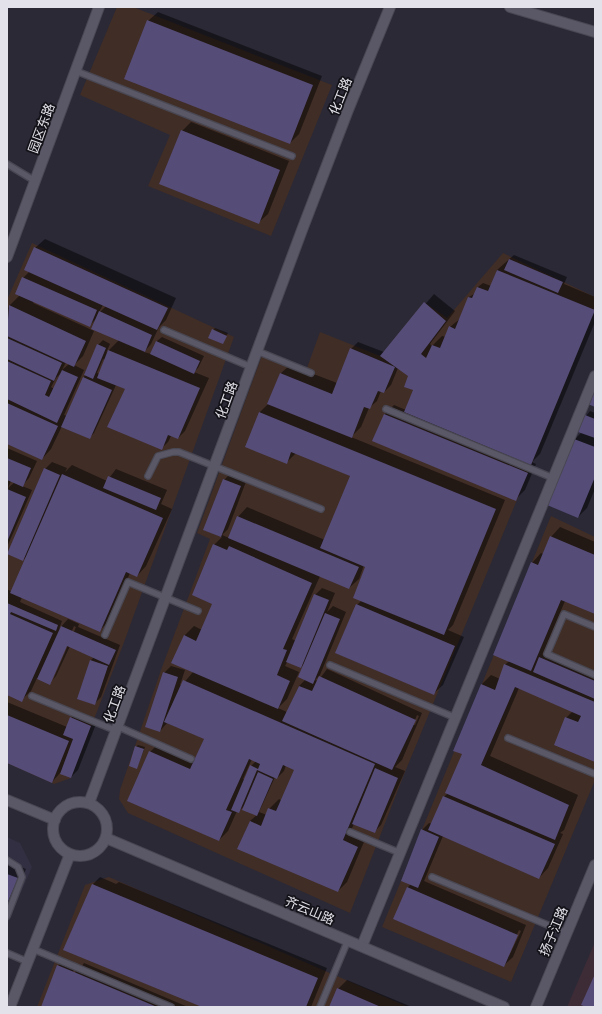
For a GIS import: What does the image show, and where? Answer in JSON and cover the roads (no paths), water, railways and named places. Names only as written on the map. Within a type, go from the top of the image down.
[{"type":"street","name":"园区东路","points":[[7,257],[99,7]]},
{"type":"street","name":"化工路","points":[[89,803],[167,598],[251,367],[348,110],[390,7]]},
{"type":"street","points":[[510,7],[595,32]]},
{"type":"street","points":[[362,946],[595,376]]},
{"type":"street","points":[[7,800],[55,820]]},
{"type":"street","points":[[72,803],[89,803],[96,806],[105,817],[107,824],[106,838],[99,848],[88,854],[70,854],[60,846],[56,840],[54,834],[55,820],[59,813],[72,803]]},
{"type":"street","name":"齐云山路","points":[[106,838],[504,1007]]},
{"type":"street","points":[[10,1007],[70,854]]},
{"type":"street","name":"扬子江路","points":[[536,1007],[595,865]]},
{"type":"lane","points":[[76,71],[292,156]]},
{"type":"lane","points":[[7,164],[35,181]]},
{"type":"lane","points":[[164,330],[251,367]]},
{"type":"lane","points":[[257,351],[311,373]]},
{"type":"lane","points":[[386,409],[553,478]]},
{"type":"lane","points":[[148,476],[158,456],[173,452],[180,452],[321,509]]},
{"type":"lane","points":[[105,635],[128,582],[198,611]]},
{"type":"lane","points":[[595,627],[564,614],[547,654],[595,675]]},
{"type":"lane","points":[[330,665],[456,718]]},
{"type":"lane","points":[[32,696],[191,759]]},
{"type":"lane","points":[[508,738],[595,774]]},
{"type":"lane","points":[[350,832],[400,853]]},
{"type":"lane","points":[[7,860],[18,867],[22,877],[7,916]]},
{"type":"lane","points":[[432,877],[567,933]]},
{"type":"lane","points":[[320,1007],[348,940]]},
{"type":"lane","points":[[33,949],[171,1007]]},
{"type":"lane","points":[[7,953],[28,962]]}]
